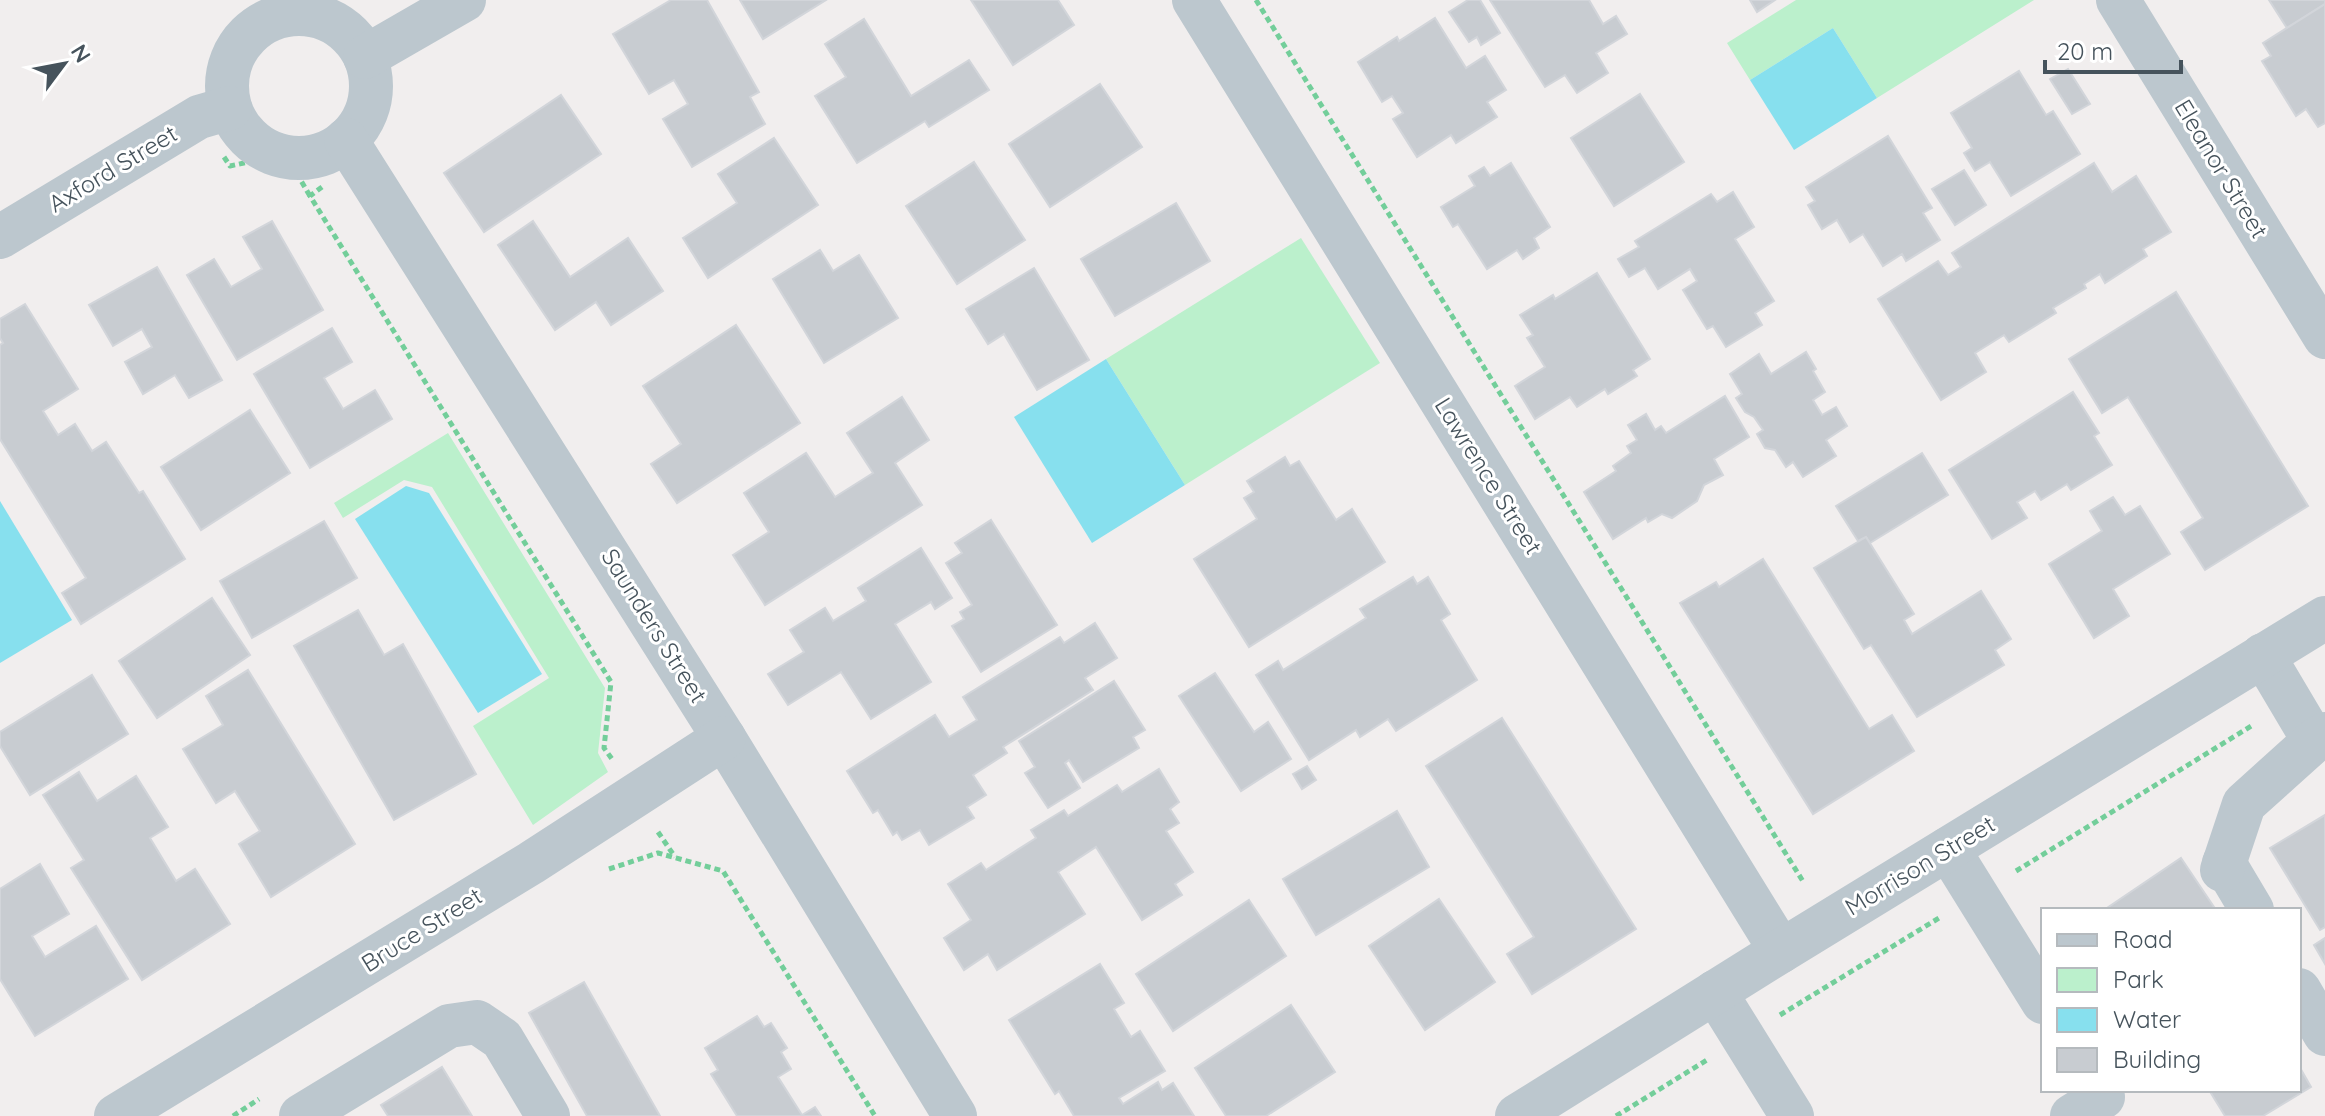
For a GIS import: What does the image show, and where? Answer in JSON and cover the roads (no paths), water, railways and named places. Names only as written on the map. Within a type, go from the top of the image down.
[{"type":"street","points":[[365,57],[464,0]]},
{"type":"street","name":"Lawrence Street","points":[[1194,0],[1781,951]]},
{"type":"street","name":"Eleanor Street","points":[[2118,0],[2325,337]]},
{"type":"street","points":[[257,12],[274,17],[316,14],[340,25],[358,43],[369,65],[372,91],[365,116],[352,137],[353,150],[331,151],[307,158],[284,157],[260,147],[242,130],[230,108],[228,74],[236,50],[252,30],[257,12]]},
{"type":"street","name":"Axford Street","points":[[0,237],[199,117],[230,108]]},
{"type":"street","name":"Saunders Street","points":[[353,150],[724,738],[955,1116]]},
{"type":"street","name":"Morrison Street","points":[[1517,1116],[2325,618]]},
{"type":"street","points":[[2251,908],[2223,866],[2244,804],[2320,738],[2263,655]]},
{"type":"street","name":"Bruce Street","points":[[116,1116],[517,871],[724,738]]},
{"type":"street","points":[[1948,849],[2041,999]]},
{"type":"street","points":[[1715,992],[1792,1116]]},
{"type":"street","points":[[2301,993],[2325,1034]]},
{"type":"street","points":[[286,1104],[449,1026],[477,1022],[502,1039],[548,1116]]},
{"type":"street","points":[[2072,1116],[2103,1097],[2099,1092]]},
{"type":"water","points":[[1833,28],[1877,98],[1794,150],[1750,80]]},
{"type":"water","points":[[1106,359],[1185,485],[1092,543],[1014,417]]},
{"type":"water","points":[[406,486],[429,493],[542,674],[478,713],[355,519]]},
{"type":"water","points":[[0,501],[72,620],[0,663]]}]
